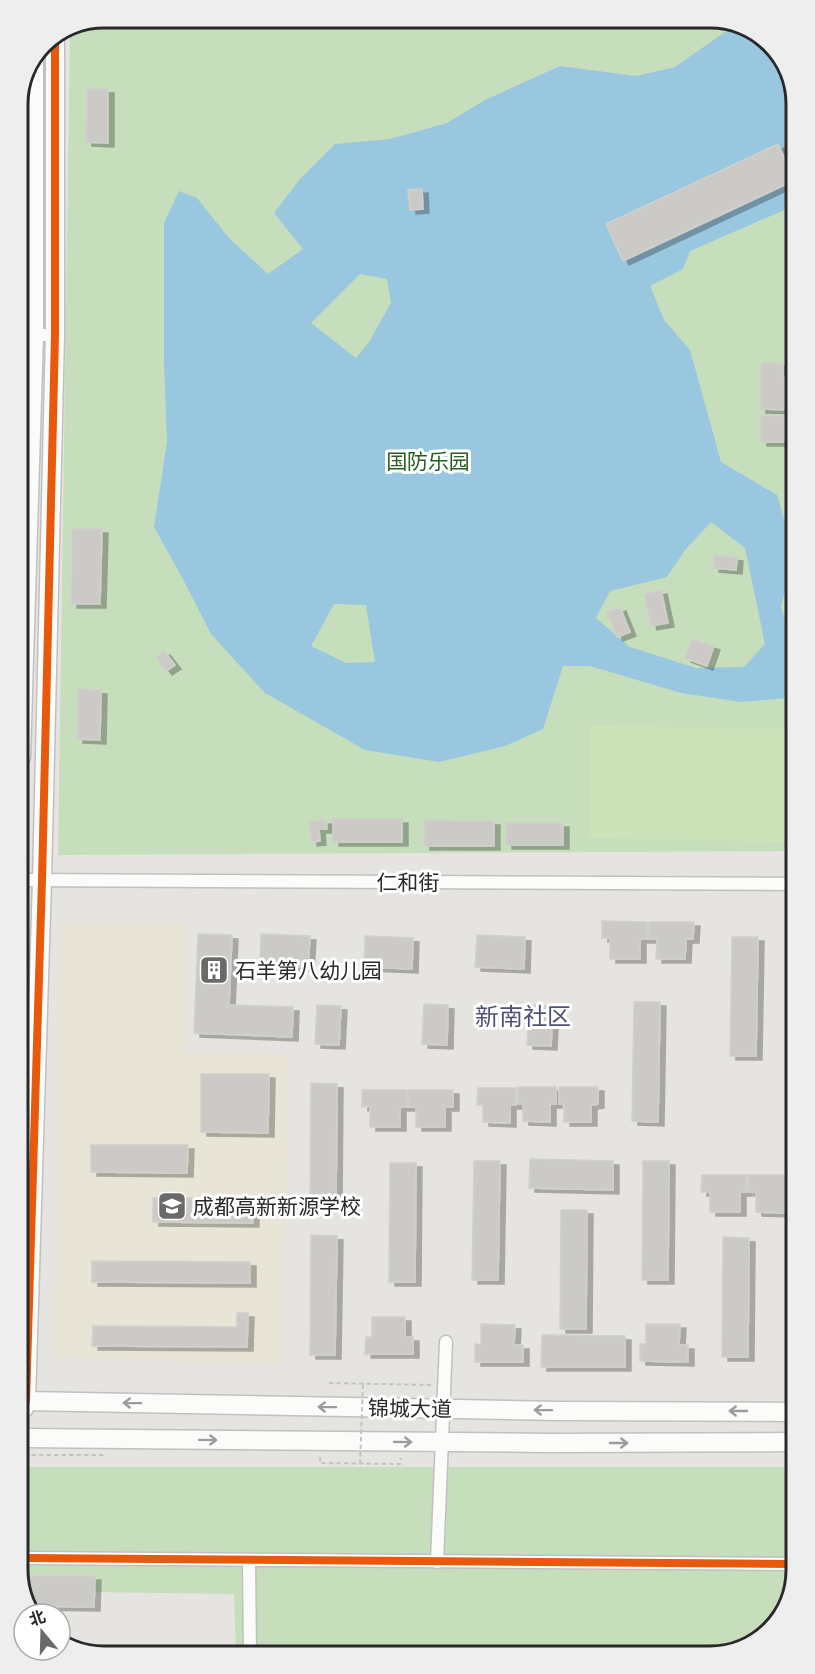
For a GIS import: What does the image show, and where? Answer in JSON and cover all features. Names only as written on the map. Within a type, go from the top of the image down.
[{"type":"street","points":[[28,1282],[42,880],[56,335],[55,46]]},
{"type":"street","points":[[29,237],[34,78]]},
{"type":"street","points":[[29,335],[56,335]]},
{"type":"street","name":"仁和街","points":[[28,880],[786,884]]},
{"type":"street","points":[[437,1562],[446,1341]]},
{"type":"street","name":"锦城大道","points":[[28,1404],[786,1412]]},
{"type":"street","name":"锦城大道","points":[[28,1438],[786,1442]]},
{"type":"street","points":[[28,1558],[786,1564]]},
{"type":"street","points":[[249,1561],[250,1645]]},
{"type":"path","points":[[329,1383],[444,1385]]},
{"type":"path","points":[[360,1464],[363,1383]]},
{"type":"path","points":[[320,1457],[320,1463],[400,1464],[401,1457]]},
{"type":"shaded area","name":"成都高新新源学校","points":[[62,922],[187,924],[185,1052],[290,1055],[282,1364],[55,1358]]},
{"type":"green space","name":"国防乐园","points":[[104,28],[716,29],[744,36],[761,47],[774,62],[781,75],[786,104],[786,851],[58,855],[70,37]]},
{"type":"green space","points":[[591,726],[786,729],[786,842],[589,838]]},
{"type":"green space","points":[[28,1467],[786,1467],[786,1580],[779,1603],[774,1612],[757,1630],[740,1640],[725,1644],[711,1646],[236,1645],[234,1594],[32,1591],[28,1570]]},
{"type":"water","points":[[727,31],[753,41],[768,54],[781,75],[785,90],[786,209],[690,251],[683,269],[650,286],[664,320],[690,350],[721,462],[777,495],[786,526],[786,587],[781,606],[786,624],[786,698],[741,702],[681,693],[590,666],[563,666],[543,729],[505,746],[439,762],[365,750],[265,693],[211,634],[154,527],[167,442],[164,362],[164,223],[179,191],[197,198],[229,238],[268,274],[303,249],[274,213],[300,179],[335,144],[390,139],[447,123],[485,100],[560,66],[636,76],[675,67]],"holes":[[[360,274],[387,279],[391,303],[369,342],[356,358],[311,323]],[[711,522],[745,548],[765,644],[744,667],[696,668],[630,647],[596,618],[610,591],[667,577],[685,550]],[[334,604],[366,605],[375,662],[346,663],[311,646]]]},
{"type":"building","points":[[87,89],[108,89],[108,143],[86,142]]},
{"type":"building","points":[[778,144],[786,161],[786,184],[623,261],[606,224]]},
{"type":"building","points":[[422,189],[423,209],[410,210],[408,190]]},
{"type":"building","points":[[761,363],[783,363],[783,376],[786,376],[786,410],[760,409]]},
{"type":"building","points":[[761,415],[786,416],[786,442],[761,442]]},
{"type":"building","points":[[72,529],[102,529],[100,604],[71,604]]},
{"type":"building","points":[[714,555],[737,557],[736,570],[713,568]]},
{"type":"building","points":[[661,590],[668,623],[651,626],[644,594]]},
{"type":"building","points":[[620,607],[630,632],[617,637],[607,612]]},
{"type":"building","points":[[692,639],[714,646],[707,666],[685,658]]},
{"type":"building","points":[[164,651],[175,665],[166,671],[156,657]]},
{"type":"building","points":[[78,689],[101,690],[100,740],[77,739]]},
{"type":"building","points":[[333,819],[402,819],[402,842],[333,842]]},
{"type":"building","points":[[326,820],[327,829],[319,829],[320,841],[311,842],[310,821]]},
{"type":"building","points":[[424,820],[494,821],[494,846],[424,846]]},
{"type":"building","points":[[506,823],[563,823],[563,845],[506,845]]},
{"type":"building","points":[[602,921],[647,922],[647,939],[640,939],[640,959],[610,959],[610,938],[602,938]]},
{"type":"building","points":[[649,922],[694,922],[693,939],[686,939],[685,959],[656,959],[657,939],[648,939]]},
{"type":"building","name":"石羊第八幼儿园","points":[[198,934],[232,935],[229,1005],[293,1007],[292,1037],[194,1033]]},
{"type":"building","points":[[261,934],[310,936],[308,967],[260,966]]},
{"type":"building","points":[[477,935],[525,937],[524,969],[475,967]]},
{"type":"building","points":[[365,936],[413,938],[412,969],[364,967]]},
{"type":"building","points":[[732,937],[758,937],[756,1056],[730,1056]]},
{"type":"building","points":[[634,1002],[660,1002],[658,1122],[632,1121]]},
{"type":"building","points":[[424,1004],[448,1005],[447,1045],[422,1044]]},
{"type":"building","points":[[317,1005],[341,1006],[339,1045],[315,1044]]},
{"type":"building","points":[[529,1005],[553,1006],[551,1046],[527,1045]]},
{"type":"building","points":[[201,1074],[269,1074],[268,1133],[201,1132]]},
{"type":"building","points":[[311,1083],[337,1084],[336,1203],[310,1202]]},
{"type":"building","points":[[518,1087],[556,1087],[556,1104],[550,1104],[550,1122],[523,1121],[523,1104],[517,1104]]},
{"type":"building","points":[[559,1087],[598,1087],[598,1104],[591,1105],[591,1122],[564,1122],[564,1104],[559,1104]]},
{"type":"building","points":[[478,1088],[516,1088],[516,1105],[510,1105],[510,1123],[483,1122],[483,1105],[477,1105]]},
{"type":"building","points":[[362,1090],[407,1090],[407,1107],[400,1107],[400,1127],[370,1127],[370,1106],[362,1107]]},
{"type":"building","points":[[408,1090],[453,1090],[453,1107],[445,1107],[445,1127],[416,1127],[416,1107],[408,1107]]},
{"type":"building","points":[[91,1145],[188,1145],[187,1173],[91,1172]]},
{"type":"building","points":[[530,1159],[613,1161],[613,1190],[529,1188]]},
{"type":"building","points":[[474,1161],[500,1161],[498,1280],[472,1280]]},
{"type":"building","points":[[643,1161],[669,1161],[668,1280],[642,1280]]},
{"type":"building","points":[[390,1163],[416,1163],[415,1282],[389,1282]]},
{"type":"building","points":[[702,1175],[747,1175],[746,1192],[740,1192],[740,1212],[710,1212],[710,1192],[701,1192]]},
{"type":"building","points":[[748,1175],[786,1175],[785,1213],[756,1212],[756,1192],[748,1192]]},
{"type":"building","points":[[153,1198],[253,1198],[253,1223],[153,1222]]},
{"type":"building","points":[[561,1210],[587,1210],[586,1329],[560,1329]]},
{"type":"building","points":[[311,1235],[337,1236],[335,1355],[310,1355]]},
{"type":"building","points":[[723,1237],[749,1238],[748,1357],[722,1357]]},
{"type":"building","points":[[92,1261],[250,1262],[250,1283],[92,1282]]},
{"type":"building","points":[[237,1313],[248,1313],[247,1347],[92,1346],[93,1326],[237,1327]]},
{"type":"building","points":[[372,1317],[405,1317],[405,1337],[413,1337],[413,1354],[365,1354],[366,1337],[372,1337]]},
{"type":"building","points":[[481,1324],[515,1325],[514,1345],[523,1345],[523,1362],[475,1362],[475,1344],[481,1345]]},
{"type":"building","points":[[646,1324],[680,1324],[679,1345],[688,1345],[688,1362],[640,1361],[640,1344],[646,1344]]},
{"type":"building","points":[[542,1335],[625,1336],[625,1367],[541,1367]]},
{"type":"building","points":[[29,1576],[95,1576],[94,1607],[72,1607],[72,1602],[36,1602]]},
{"type":"cycle path","points":[[28,1331],[55,335],[55,46]]},
{"type":"cycle path","points":[[28,1558],[786,1564]]},
{"type":"place","name":"石羊第八幼儿园","points":[[214,970]]},
{"type":"place","name":"成都高新新源学校","points":[[172,1206]]},
{"type":"district","name":"新南社区","points":[[523,1016]]}]
